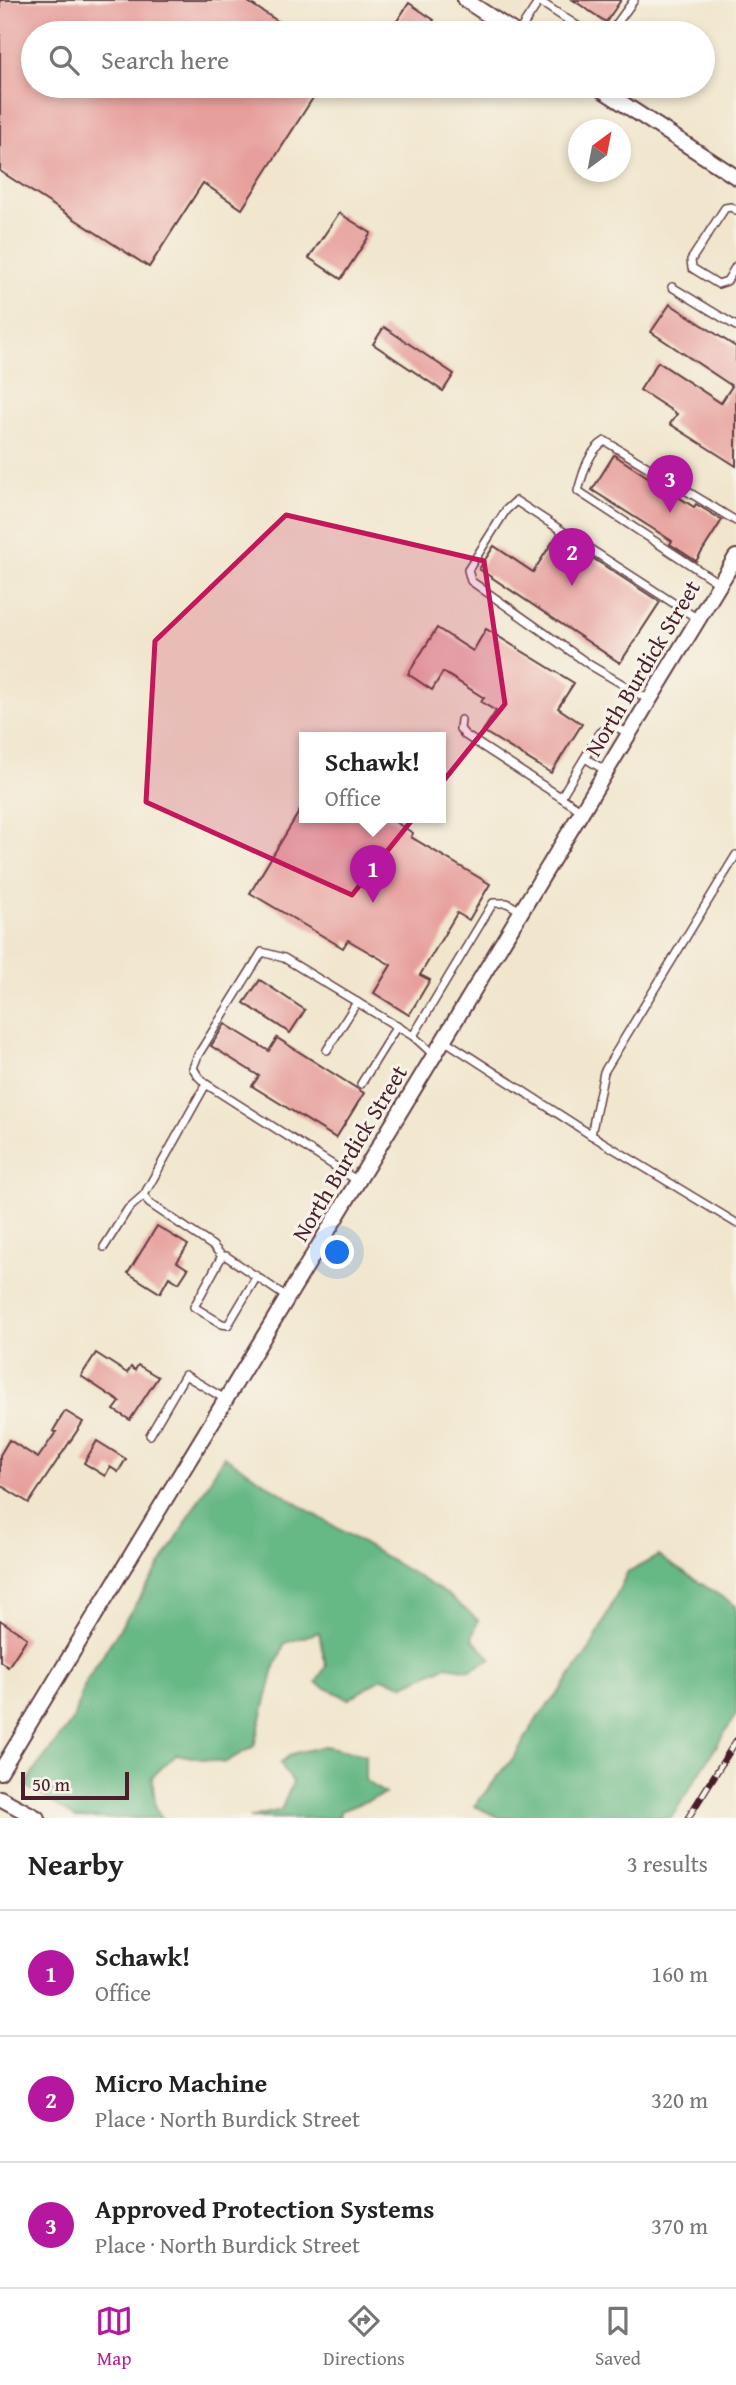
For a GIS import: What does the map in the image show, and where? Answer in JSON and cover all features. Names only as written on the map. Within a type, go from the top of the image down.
[{"type":"street","points":[[465,0],[498,21]]},
{"type":"street","points":[[614,98],[736,177]]},
{"type":"street","name":"North Burdick Street","points":[[0,1772],[736,557]]},
{"type":"street","points":[[0,1798],[37,1818]]},
{"type":"lane","points":[[619,21],[634,0]]},
{"type":"lane","points":[[525,21],[539,1],[570,21]]},
{"type":"lane","points":[[736,210],[725,208],[691,260],[692,268],[718,284],[727,281],[736,266]]},
{"type":"lane","points":[[672,287],[736,326]]},
{"type":"lane","points":[[720,584],[578,491],[584,469],[598,446],[605,441],[736,522]]},
{"type":"lane","points":[[649,700],[590,665],[471,581],[468,570],[506,510],[516,501],[698,619]]},
{"type":"lane","points":[[461,720],[460,729],[465,735],[582,811]]},
{"type":"lane","points":[[561,797],[599,734],[608,726],[614,726],[629,734]]},
{"type":"lane","points":[[585,758],[606,771]]},
{"type":"lane","points":[[591,1135],[604,1072],[736,855]]},
{"type":"lane","points":[[413,1036],[494,903],[507,903],[521,911]]},
{"type":"lane","points":[[358,1181],[206,1084],[193,1068],[198,1055],[262,952],[285,958],[413,1036],[434,1055]]},
{"type":"lane","points":[[327,1050],[357,1002]]},
{"type":"lane","points":[[360,1084],[397,1026]]},
{"type":"lane","points":[[444,1040],[591,1135],[736,1223]]},
{"type":"lane","points":[[104,1247],[128,1209],[144,1195],[206,1084]]},
{"type":"lane","points":[[144,1195],[149,1203],[213,1246],[222,1256],[226,1256],[289,1298]]},
{"type":"lane","points":[[222,1256],[194,1307],[222,1324],[228,1325],[232,1320],[257,1276]]},
{"type":"lane","points":[[150,1435],[186,1376],[226,1399]]},
{"type":"highlighted area","points":[[286,515],[484,561],[505,704],[352,895],[146,802],[155,641]]},
{"type":"green space","points":[[224,1456],[448,1595],[478,1620],[472,1638],[491,1659],[470,1670],[446,1666],[404,1685],[382,1678],[349,1699],[316,1683],[326,1666],[319,1632],[285,1643],[274,1669],[254,1746],[224,1763],[176,1754],[152,1777],[156,1809],[161,1818],[76,1818],[26,1786],[33,1772],[73,1720],[86,1681],[164,1560]]},
{"type":"green space","points":[[658,1556],[736,1606],[736,1715],[671,1818],[501,1818],[474,1806],[515,1756],[538,1717],[593,1644],[627,1573]]},
{"type":"green space","points":[[325,1746],[365,1755],[365,1780],[385,1794],[340,1811],[339,1818],[249,1818],[281,1810],[293,1782],[280,1763],[292,1754]]},
{"type":"building","points":[[0,0],[245,0],[277,21],[21,21],[21,98],[313,98],[242,209],[203,183],[149,267],[0,171]]},
{"type":"building","points":[[573,0],[621,0],[604,21]]},
{"type":"building","points":[[409,3],[434,20],[433,21],[397,21]]},
{"type":"building","points":[[339,213],[371,233],[341,279],[309,258]]},
{"type":"building","points":[[670,304],[736,347],[736,466],[670,424],[677,414],[640,390],[658,362],[721,403],[732,386],[651,332]]},
{"type":"building","points":[[384,327],[454,374],[443,391],[373,344]]},
{"type":"building","points":[[614,455],[694,507],[696,504],[722,520],[696,561],[670,544],[672,541],[592,490]]},
{"type":"building","points":[[557,535],[660,602],[620,663],[479,569],[494,546],[533,572]]},
{"type":"building","points":[[437,628],[473,651],[486,629],[574,683],[558,708],[582,724],[551,773],[483,731],[496,711],[481,702],[484,698],[443,672],[432,690],[408,674]]},
{"type":"building","points":[[299,812],[299,823],[397,823],[413,833],[411,837],[490,884],[469,920],[457,913],[420,975],[430,980],[409,1015],[374,993],[391,965],[348,940],[343,948],[250,893]]},
{"type":"building","points":[[260,980],[305,1010],[290,1033],[244,1003]]},
{"type":"building","points":[[225,1024],[269,1051],[277,1038],[364,1093],[336,1138],[252,1086],[259,1076],[211,1046]]},
{"type":"building","points":[[157,1226],[188,1245],[177,1262],[188,1269],[179,1283],[169,1277],[160,1293],[128,1273]]},
{"type":"building","points":[[96,1353],[127,1373],[131,1367],[135,1370],[138,1365],[158,1377],[130,1420],[114,1410],[120,1402],[81,1376]]},
{"type":"building","points":[[65,1411],[83,1422],[29,1503],[0,1485],[0,1455],[9,1440],[38,1458],[56,1432],[53,1431]]},
{"type":"building","points":[[97,1441],[126,1459],[118,1472],[110,1467],[105,1476],[84,1463]]},
{"type":"building","points":[[0,1620],[27,1638],[8,1667],[0,1661]]},
{"type":"railway","points":[[688,1818],[736,1741]]},
{"type":"place","name":"Approved Protection Systems","points":[[670,513]]},
{"type":"place","name":"Micro Machine","points":[[572,586]]},
{"type":"place","name":"Schawk!","points":[[373,903]]}]
